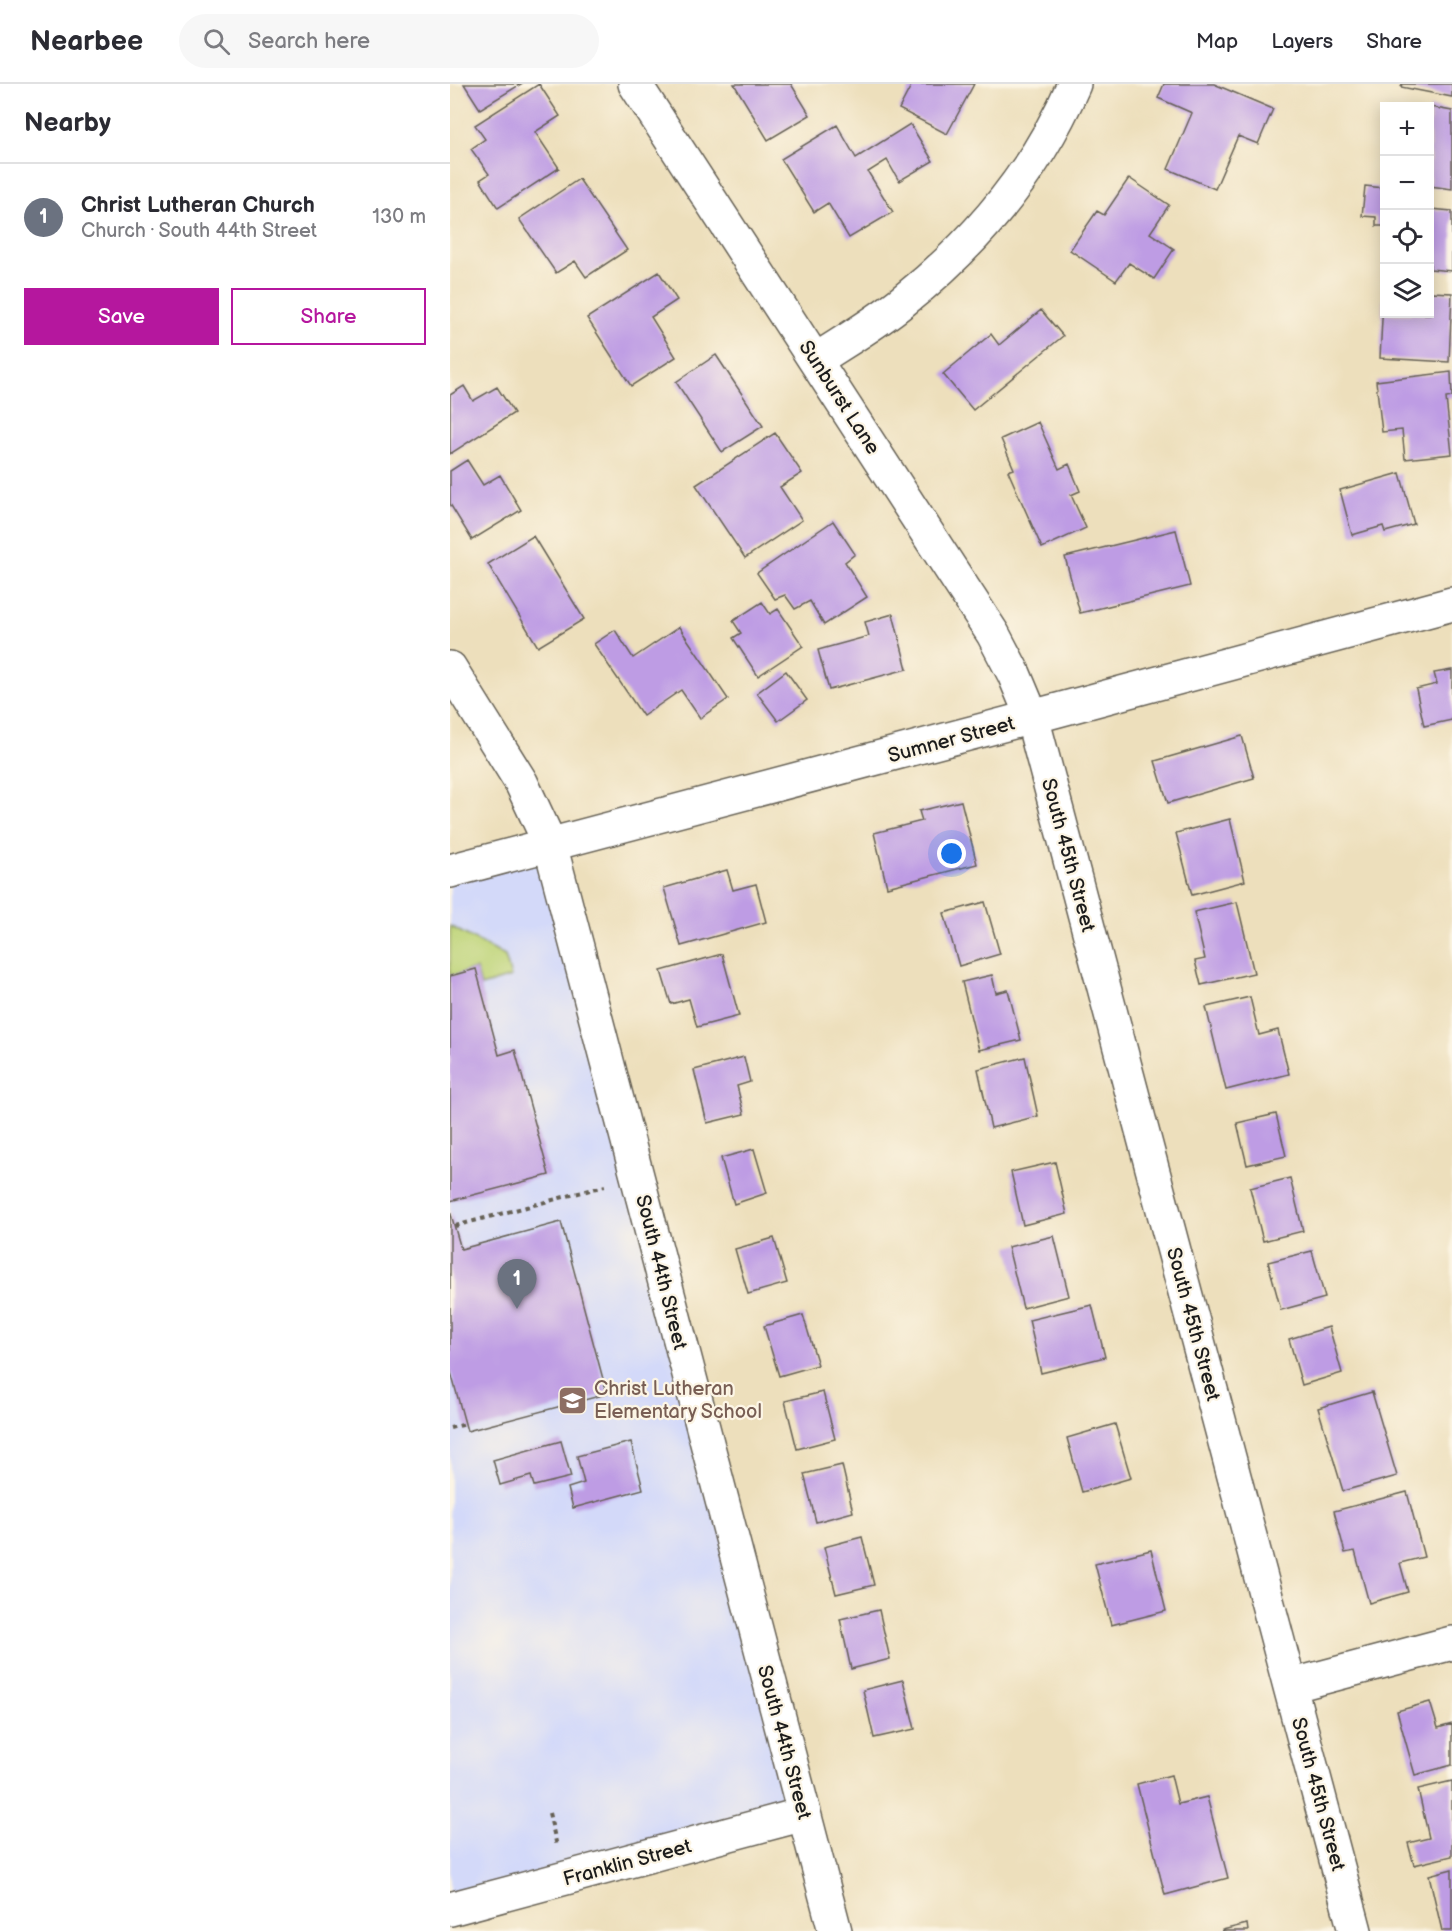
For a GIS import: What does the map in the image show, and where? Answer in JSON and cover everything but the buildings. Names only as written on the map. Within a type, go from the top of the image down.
[{"type":"street","name":"Sunburst Lane","points":[[635,84],[993,634],[1014,674],[1032,717]]},
{"type":"street","points":[[816,360],[902,303],[957,255],[998,210],[1035,159],[1065,106],[1074,84]]},
{"type":"street","name":"Sumner Street","points":[[450,871],[1452,604]]},
{"type":"street","name":"South 44th Street","points":[[450,668],[521,782],[550,844],[835,1931]]},
{"type":"street","name":"South 45th Street","points":[[1032,717],[1355,1931]]},
{"type":"street","points":[[1290,1686],[1452,1643]]},
{"type":"street","name":"Franklin Street","points":[[450,1909],[804,1814]]},
{"type":"path","points":[[455,1226],[602,1186]]},
{"type":"path","points":[[450,1428],[466,1424]]},
{"type":"path","points":[[549,1813],[558,1847]]},
{"type":"shaded area","name":"Christ Lutheran Elementary School","points":[[550,844],[804,1814],[450,1909],[450,871]]},
{"type":"green space","points":[[450,926],[505,956],[511,977],[481,986],[476,969],[450,976]]},
{"type":"place","name":"Christ Lutheran Church","points":[[517,1309]]},
{"type":"place","name":"Christ Lutheran Elementary School","points":[[573,1400]]}]
